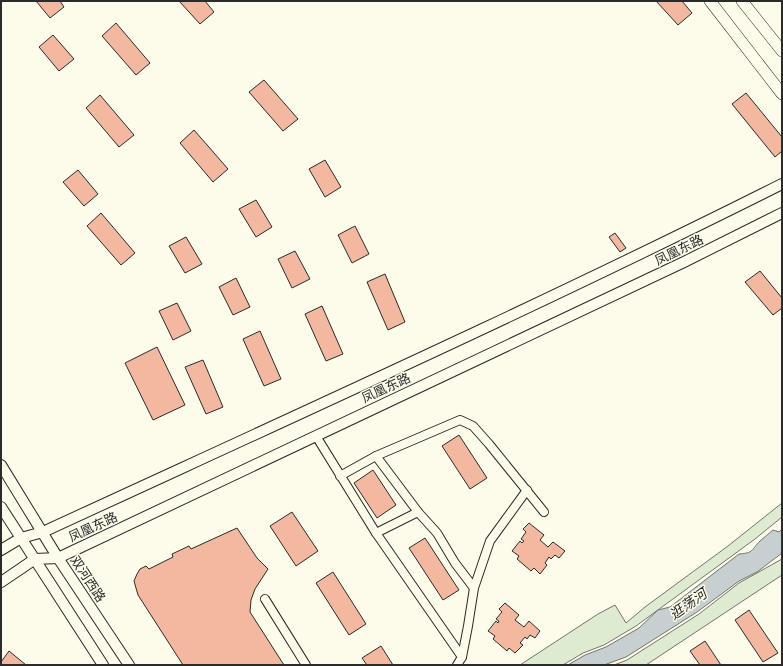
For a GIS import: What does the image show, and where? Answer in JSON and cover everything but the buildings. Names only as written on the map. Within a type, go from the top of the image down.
[{"type":"main road","points":[[710,1],[782,94]]},
{"type":"main road","points":[[742,1],[782,51]]},
{"type":"street","name":"凤凰东路","points":[[1,550],[21,538],[44,532],[649,250],[782,184]]},
{"type":"street","name":"凤凰东路","points":[[35,559],[58,558],[684,262],[782,213]]},
{"type":"street","points":[[340,476],[376,456],[460,420],[473,426],[544,512]]},
{"type":"street","points":[[316,436],[376,533],[462,657]]},
{"type":"street","points":[[376,456],[418,512],[437,533],[455,563],[474,588]]},
{"type":"street","name":"双河西路","points":[[1,465],[44,532],[58,558],[129,665]]},
{"type":"street","points":[[457,665],[462,657],[474,588],[490,541],[527,490]]},
{"type":"street","points":[[1,507],[102,665]]},
{"type":"street","points":[[376,533],[418,512]]},
{"type":"street","points":[[1,582],[35,559]]},
{"type":"street","points":[[265,599],[306,665]]},
{"type":"green space","points":[[782,503],[782,517],[755,539],[636,626],[604,645],[583,653],[563,665],[520,665],[598,614],[615,605],[626,623]]},
{"type":"green space","points":[[782,559],[782,575],[646,665],[614,665],[627,660],[699,614],[739,583]]},
{"type":"water","name":"逛荡河","points":[[782,529],[782,553],[757,572],[739,581],[697,612],[626,657],[604,665],[568,665],[585,655],[606,647],[639,628],[658,610],[670,607],[739,554],[747,553],[752,550],[773,530],[779,532]]}]
